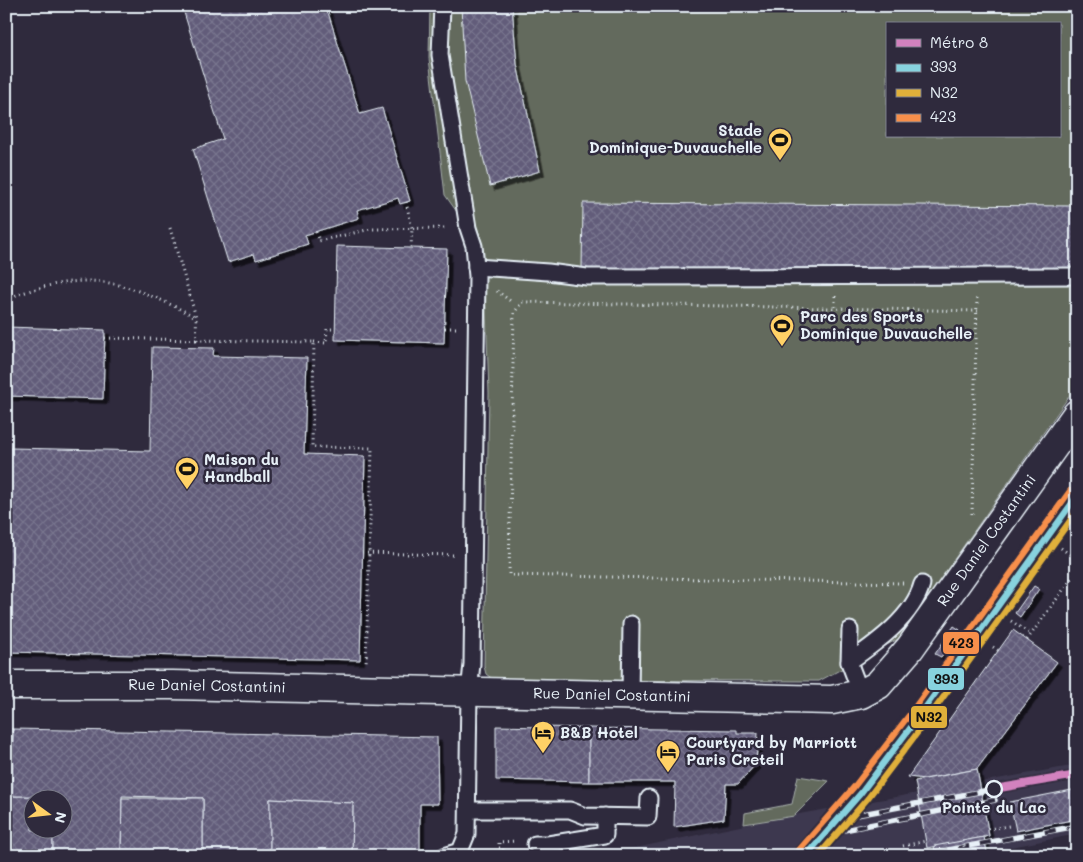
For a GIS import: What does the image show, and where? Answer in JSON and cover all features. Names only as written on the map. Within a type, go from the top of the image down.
[{"type":"street","name":"Rue Daniel Costantini","points":[[6,684],[172,685],[832,700],[862,694],[878,685],[910,648],[1077,414]]},
{"type":"lane","points":[[442,6],[440,55],[468,228],[474,246],[476,268],[472,664],[469,692],[467,834],[460,851],[444,856]]},
{"type":"lane","points":[[476,268],[548,272],[587,277],[1077,276]]},
{"type":"lane","points":[[806,856],[861,793],[917,719],[1077,496]]},
{"type":"lane","points":[[849,662],[891,629],[910,608],[921,590],[922,584]]},
{"type":"lane","points":[[630,696],[631,624]]},
{"type":"lane","points":[[850,630],[849,662],[857,683]]},
{"type":"lane","points":[[468,810],[570,810],[585,816],[648,816],[649,798]]},
{"type":"lane","points":[[535,844],[548,844],[605,834],[605,816]]},
{"type":"path","points":[[406,202],[412,228],[411,248]]},
{"type":"path","points":[[170,228],[196,317],[197,340]]},
{"type":"path","points":[[316,232],[319,241],[371,229],[468,228]]},
{"type":"path","points":[[6,299],[27,291],[65,283],[89,281],[119,286],[142,293],[196,317]]},
{"type":"path","points":[[972,517],[977,295]]},
{"type":"path","points":[[922,584],[510,574],[514,313],[522,302],[978,311]]},
{"type":"path","points":[[105,338],[326,342],[327,329],[335,329]]},
{"type":"path","points":[[314,342],[312,446],[372,448],[366,666]]},
{"type":"path","points":[[1062,549],[1076,558]]},
{"type":"path","points":[[362,552],[473,556]]},
{"type":"path","points":[[1027,640],[1077,571]]},
{"type":"path","points":[[993,646],[999,651]]},
{"type":"path","points":[[502,850],[503,848],[499,848],[500,842],[516,842],[517,810]]},
{"type":"path","points":[[988,830],[1009,826]]},
{"type":"path","points":[[903,846],[926,841]]},
{"type":"path","points":[[962,841],[968,856]]},
{"type":"shaded area","points":[[1077,765],[1077,834],[966,856],[597,856],[788,816]]},
{"type":"green space","name":"Parc des Sports Dominique Duvauchelle","points":[[430,6],[1077,6],[1077,385],[898,639],[819,681],[494,680],[486,674],[484,666],[489,393],[486,309],[481,246],[445,195],[429,58]]},
{"type":"green space","points":[[798,776],[829,781],[794,816],[744,824],[745,813],[792,804]]},
{"type":"building","points":[[182,6],[326,6],[360,114],[382,108],[410,201],[400,204],[398,198],[357,210],[359,218],[305,235],[308,244],[256,260],[254,254],[228,262],[193,149],[223,139]]},
{"type":"building","points":[[461,6],[512,6],[517,64],[540,171],[490,186],[465,81]]},
{"type":"building","points":[[583,203],[1077,206],[1077,272],[582,270]]},
{"type":"building","points":[[337,246],[447,249],[444,343],[335,340]]},
{"type":"building","points":[[6,327],[105,330],[103,399],[6,396]]},
{"type":"building","name":"Maison du Handball","points":[[152,347],[214,348],[213,356],[307,358],[304,454],[365,456],[360,660],[6,652],[8,568],[6,568],[6,524],[9,524],[11,448],[150,451]]},
{"type":"building","points":[[1034,586],[1039,589],[1020,617],[1015,613]]},
{"type":"building","points":[[954,626],[960,630],[941,657],[935,654]]},
{"type":"building","points":[[1013,630],[1057,662],[977,769],[925,779],[908,777]]},
{"type":"building","name":"B&B Hotel","points":[[496,726],[589,728],[589,782],[496,780]]},
{"type":"building","points":[[6,728],[13,729],[12,796],[22,796],[22,840],[53,840],[53,856],[6,856]]},
{"type":"building","name":"Courtyard by Marriott Paris Creteil","points":[[589,728],[737,730],[737,733],[758,733],[756,764],[738,784],[726,784],[724,819],[674,827],[675,782],[589,782]]},
{"type":"building","points":[[13,729],[437,737],[438,804],[420,804],[420,856],[352,856],[353,803],[270,799],[270,856],[203,856],[203,798],[122,796],[121,856],[53,856],[53,840],[72,840],[72,790],[22,790],[22,796],[12,796]]},
{"type":"building","points":[[977,769],[989,836],[927,848],[915,781]]},
{"type":"building","points":[[1077,789],[1077,819],[1016,831],[1010,802]]},
{"type":"building","points":[[122,798],[203,798],[203,856],[121,856]]},
{"type":"building","points":[[270,799],[353,803],[352,856],[270,856]]},
{"type":"building","points":[[984,837],[987,852],[966,856],[936,856],[934,846]]},
{"type":"railway","points":[[836,819],[994,789]]},
{"type":"railway","points":[[834,832],[995,800]]},
{"type":"railway","points":[[915,856],[1077,826]]},
{"type":"metro line","name":"8","points":[[994,789],[1077,775]]},
{"type":"transit line","name":"423","points":[[799,850],[854,787],[910,714],[1070,491]]},
{"type":"transit line","name":"393","points":[[806,856],[861,793],[917,719],[1077,496]]},
{"type":"transit line","name":"N32","points":[[818,856],[868,798],[924,724],[1077,511]]},
{"type":"place","name":"Stade Dominique-Duvauchelle","points":[[780,161]]},
{"type":"place","name":"Parc des Sports Dominique Duvauchelle","points":[[782,347]]},
{"type":"place","name":"Maison du Handball","points":[[187,490]]},
{"type":"place","name":"B&B Hotel","points":[[543,754]]},
{"type":"place","name":"Courtyard by Marriott Paris Creteil","points":[[668,773]]},
{"type":"place","name":"Pointe du Lac","points":[[994,789]]}]
